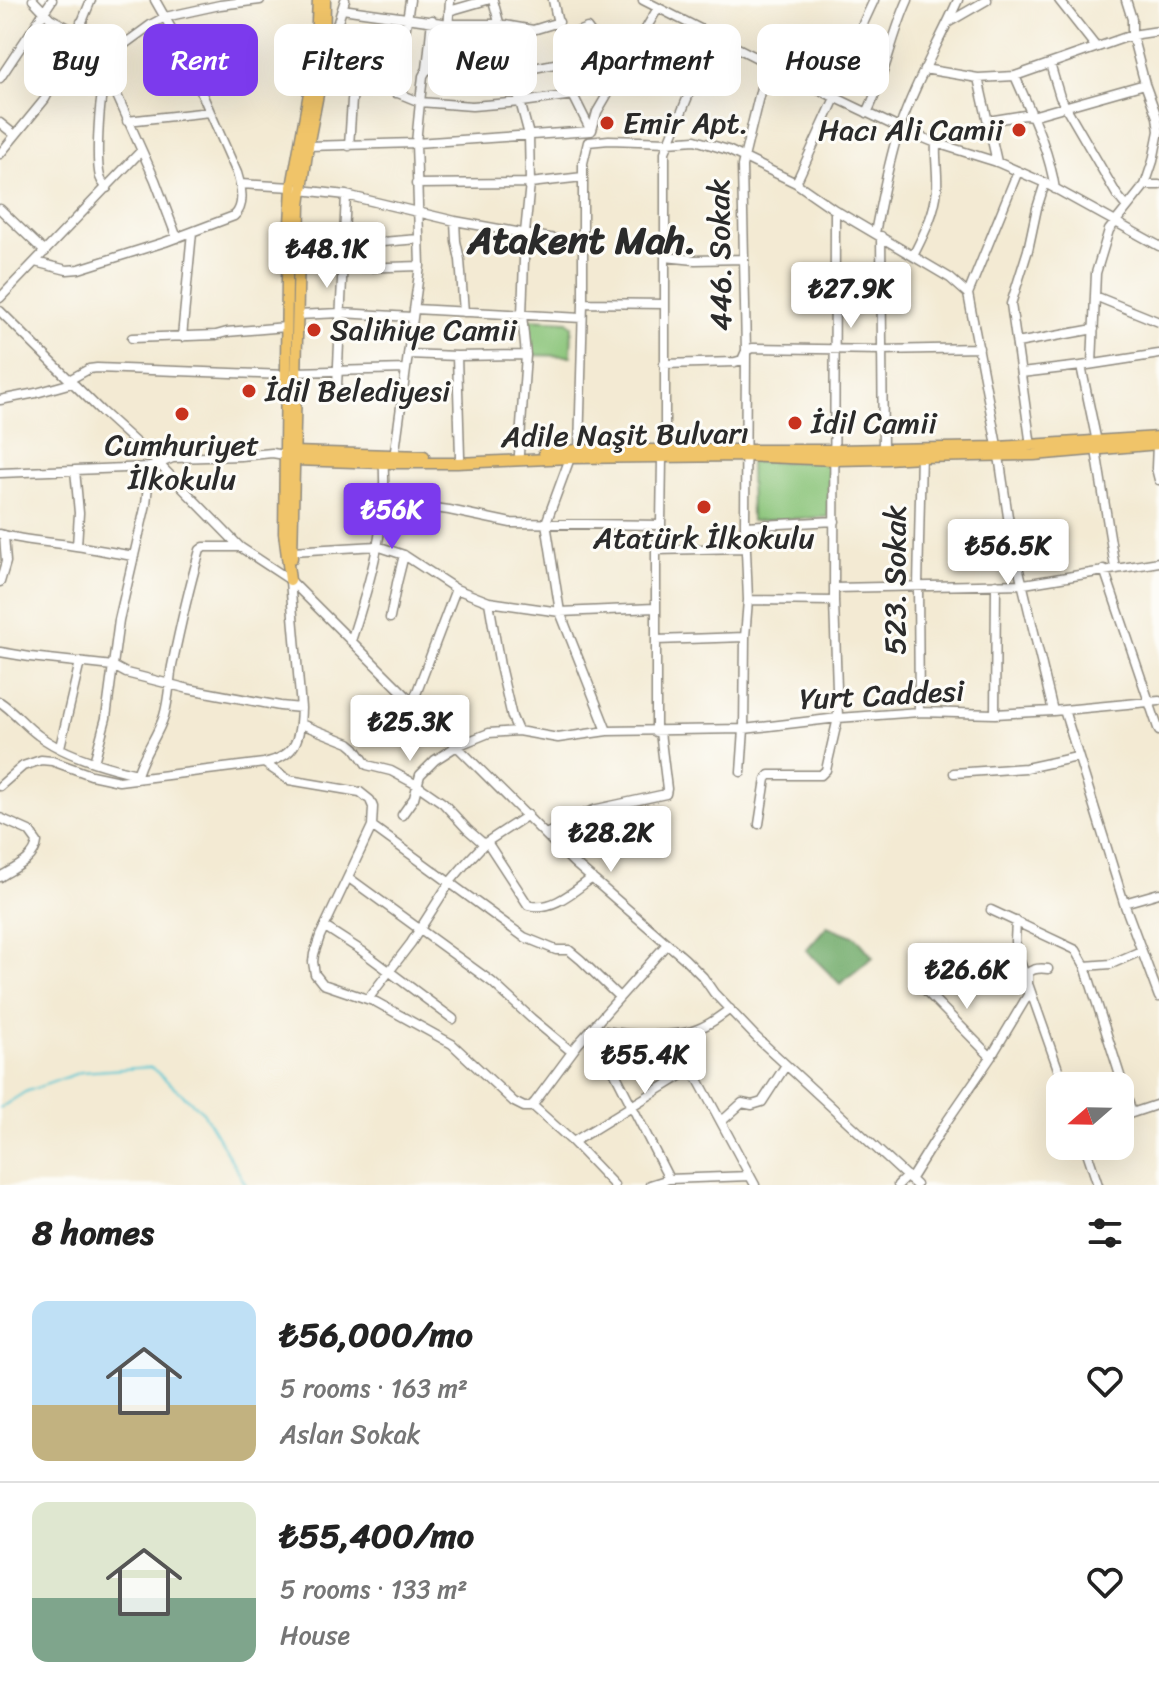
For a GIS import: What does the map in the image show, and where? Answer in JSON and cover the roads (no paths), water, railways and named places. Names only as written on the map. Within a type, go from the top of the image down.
[{"type":"main road","points":[[318,0],[319,24]]},
{"type":"main road","points":[[323,24],[325,0]]},
{"type":"main road","points":[[290,580],[290,373],[286,327],[296,189],[314,96]]},
{"type":"main road","points":[[290,373],[297,315],[296,189],[308,146],[315,96]]},
{"type":"main road","name":"Adile Naşit Bulvarı","points":[[291,456],[514,461],[745,452],[834,455],[998,452],[1158,442]]},
{"type":"main road","name":"Adile Naşit Bulvarı","points":[[998,452],[1031,446],[1096,446]]},
{"type":"main road","name":"Adile Naşit Bulvarı","points":[[834,455],[883,449],[920,452]]},
{"type":"main road","name":"Adile Naşit Bulvarı","points":[[388,459],[579,450],[664,454]]},
{"type":"main road","points":[[290,580],[284,533],[291,456]]},
{"type":"street","points":[[33,0],[44,13],[63,24]]},
{"type":"street","points":[[0,78],[52,0]]},
{"type":"street","points":[[81,22],[91,0]]},
{"type":"street","points":[[35,262],[67,270],[79,269],[177,238],[239,212],[240,184],[237,173],[180,44],[155,0]]},
{"type":"street","points":[[127,42],[165,17],[201,5],[260,0]]},
{"type":"street","points":[[408,24],[410,0]]},
{"type":"street","points":[[335,24],[343,4],[449,24],[450,0]]},
{"type":"street","points":[[449,11],[490,0],[499,24]]},
{"type":"street","points":[[537,29],[559,22],[553,0]]},
{"type":"street","points":[[643,0],[689,24]]},
{"type":"street","points":[[864,24],[874,0]]},
{"type":"street","points":[[867,113],[908,0]]},
{"type":"street","points":[[883,449],[878,234],[887,171],[899,128],[958,0]]},
{"type":"street","points":[[948,22],[987,0]]},
{"type":"street","points":[[1059,0],[1096,47]]},
{"type":"street","points":[[1092,364],[1096,273],[1109,230],[1145,185],[1159,131],[1132,35],[1132,19],[1124,1]]},
{"type":"street","points":[[649,24],[658,8]]},
{"type":"street","points":[[351,641],[377,546],[420,266],[416,143],[432,20]]},
{"type":"street","points":[[924,69],[978,78],[1015,76],[1132,35],[1159,31]]},
{"type":"street","points":[[1050,64],[1065,108],[1126,206]]},
{"type":"street","points":[[1015,76],[1052,170],[1055,189]]},
{"type":"street","points":[[978,78],[997,162]]},
{"type":"street","points":[[988,121],[1032,116],[1145,84]]},
{"type":"street","points":[[0,154],[47,96]]},
{"type":"street","points":[[101,96],[99,173],[107,188]]},
{"type":"street","points":[[116,96],[155,180],[177,238]]},
{"type":"street","points":[[349,146],[353,96]]},
{"type":"street","points":[[404,96],[420,102],[472,106],[566,96]]},
{"type":"street","points":[[519,454],[526,355],[522,315],[530,183],[529,135],[520,96]]},
{"type":"street","points":[[574,96],[591,131]]},
{"type":"street","points":[[579,450],[583,163],[597,112],[606,96]]},
{"type":"street","points":[[546,834],[597,809],[666,794],[667,789],[658,732],[655,608],[664,454],[665,152],[688,96]]},
{"type":"street","name":"446. Sokak","points":[[741,772],[748,600],[742,166],[758,96]]},
{"type":"street","points":[[796,183],[832,96],[899,128],[997,162],[1045,183],[1159,246]]},
{"type":"street","points":[[127,121],[210,112]]},
{"type":"street","points":[[0,123],[15,135]]},
{"type":"street","points":[[308,146],[416,143],[591,131]]},
{"type":"street","points":[[588,142],[695,140],[743,157],[796,183],[835,210],[950,278],[968,294]]},
{"type":"street","points":[[913,256],[934,208],[936,143]]},
{"type":"street","points":[[0,298],[141,151]]},
{"type":"street","points":[[1018,171],[968,294],[1011,537],[1053,711]]},
{"type":"street","points":[[416,184],[530,183],[583,177]]},
{"type":"street","points":[[1031,446],[1011,304],[1045,183]]},
{"type":"street","points":[[240,184],[346,195],[455,221],[583,244]]},
{"type":"street","points":[[1145,185],[1159,185]]},
{"type":"street","points":[[337,386],[346,195]]},
{"type":"street","points":[[0,209],[45,252]]},
{"type":"street","points":[[759,824],[769,775],[821,775],[826,770],[838,718],[834,601],[835,210]]},
{"type":"street","points":[[455,221],[464,312]]},
{"type":"street","points":[[182,337],[192,232]]},
{"type":"street","points":[[345,245],[419,239]]},
{"type":"street","points":[[665,257],[744,259]]},
{"type":"street","points":[[298,270],[420,266]]},
{"type":"street","points":[[1095,296],[1159,322]]},
{"type":"street","points":[[583,303],[664,304]]},
{"type":"street","points":[[0,311],[240,547],[290,580],[546,834],[703,977],[756,1037],[911,1180]]},
{"type":"street","points":[[297,315],[464,312],[582,318]]},
{"type":"street","points":[[132,338],[216,335],[286,327]]},
{"type":"street","points":[[1017,343],[1094,329]]},
{"type":"street","points":[[664,364],[735,362],[742,360],[746,351],[752,348],[979,348]]},
{"type":"street","points":[[408,354],[526,355]]},
{"type":"street","points":[[1021,373],[1159,354]]},
{"type":"street","points":[[457,356],[460,457]]},
{"type":"street","points":[[1081,366],[1115,568]]},
{"type":"street","points":[[0,400],[36,393],[97,368],[290,373],[406,369]]},
{"type":"street","points":[[1158,442],[1156,468],[1159,480]]},
{"type":"street","name":"523. Sokak","points":[[919,712],[920,452]]},
{"type":"street","points":[[0,473],[154,465],[173,458],[272,453],[291,456]]},
{"type":"street","points":[[570,458],[546,523],[560,612],[607,731]]},
{"type":"street","points":[[94,762],[106,718],[119,620],[154,465]]},
{"type":"street","points":[[75,470],[79,513],[77,546]]},
{"type":"street","points":[[384,501],[511,523],[661,525]]},
{"type":"street","points":[[745,526],[835,521]]},
{"type":"street","points":[[0,582],[6,562],[2,534],[134,556]]},
{"type":"street","points":[[292,551],[377,546],[404,555],[456,589],[489,602],[560,612],[655,608]]},
{"type":"street","points":[[137,776],[163,719],[200,550],[204,547],[240,547]]},
{"type":"street","points":[[656,550],[745,548]]},
{"type":"street","points":[[390,618],[404,555]]},
{"type":"street","points":[[835,588],[1024,584],[1159,562]]},
{"type":"street","points":[[1104,569],[1159,731]]},
{"type":"street","points":[[0,786],[23,766],[41,760],[119,781],[137,776],[264,763],[277,760],[292,750],[301,724],[301,708],[290,580]]},
{"type":"street","points":[[995,714],[996,584]]},
{"type":"street","points":[[413,702],[456,589]]},
{"type":"street","points":[[748,600],[834,601]]},
{"type":"street","points":[[489,602],[500,666],[518,731]]},
{"type":"street","points":[[656,640],[745,637]]},
{"type":"street","points":[[0,652],[113,666],[126,673],[169,684],[301,708]]},
{"type":"street","points":[[60,747],[80,662]]},
{"type":"street","name":"Yurt Caddesi","points":[[402,815],[414,798],[420,775],[435,760],[457,746],[489,733],[518,731],[558,738],[607,731],[744,729],[919,712],[995,714],[1159,701]]},
{"type":"street","points":[[0,702],[39,736],[94,762],[137,776]]},
{"type":"street","points":[[1064,710],[1124,903],[1159,997]]},
{"type":"street","points":[[301,724],[349,743],[367,765],[391,771],[443,803],[485,843],[528,905],[544,906],[560,900],[592,878]]},
{"type":"street","points":[[954,773],[1026,768],[1077,757]]},
{"type":"street","points":[[264,763],[289,780],[360,792],[373,807],[372,826],[314,954],[315,974],[323,984],[368,999],[452,1044],[514,1102],[524,1107],[532,1105],[592,1028],[667,944]]},
{"type":"street","points":[[368,999],[450,882],[485,843],[528,815]]},
{"type":"street","points":[[0,818],[29,831],[37,842],[29,858],[0,877]]},
{"type":"street","points":[[372,826],[524,937],[556,950],[569,950],[619,997]]},
{"type":"street","points":[[349,878],[492,982],[572,1052]]},
{"type":"street","points":[[1124,903],[1159,893]]},
{"type":"street","points":[[991,910],[1076,950],[1085,966],[1119,1072]]},
{"type":"street","points":[[1016,921],[1015,941],[1059,1072]]},
{"type":"street","points":[[325,927],[453,1019]]},
{"type":"street","points":[[1085,966],[1111,964],[1141,951]]},
{"type":"street","points":[[898,1185],[911,1180],[991,1057],[1028,995],[1028,973],[1048,969]]},
{"type":"street","points":[[921,986],[991,1057]]},
{"type":"street","points":[[592,1028],[610,1033],[674,1035],[695,1031],[730,1009]]},
{"type":"street","points":[[592,1028],[669,1179]]},
{"type":"street","points":[[674,1035],[755,1185]]},
{"type":"street","points":[[721,1122],[742,1103],[752,1105],[762,1102],[786,1065]]},
{"type":"street","points":[[573,1142],[692,1069]]},
{"type":"street","points":[[1134,1112],[1159,1104]]},
{"type":"street","points":[[532,1105],[614,1185]]},
{"type":"street","points":[[1090,1160],[1098,1185]]},
{"type":"street","points":[[650,1185],[669,1179],[689,1182],[750,1176]]},
{"type":"waterway","points":[[0,1108],[25,1092],[81,1072],[151,1067],[203,1112],[246,1185]]},
{"type":"place","name":"Emir Apt.","points":[[607,123]]},
{"type":"place","name":"Hacı Ali Camii","points":[[1019,130]]},
{"type":"place","name":"Salihiye Camii","points":[[314,330]]},
{"type":"place","name":"İdil Belediyesi","points":[[249,391]]},
{"type":"place","name":"Cumhuriyet İlkokulu","points":[[182,414]]},
{"type":"place","name":"İdil Camii","points":[[795,423]]},
{"type":"place","name":"Atatürk İlkokulu","points":[[704,507]]},
{"type":"district","name":"Atakent Mah.","points":[[582,240]]}]
